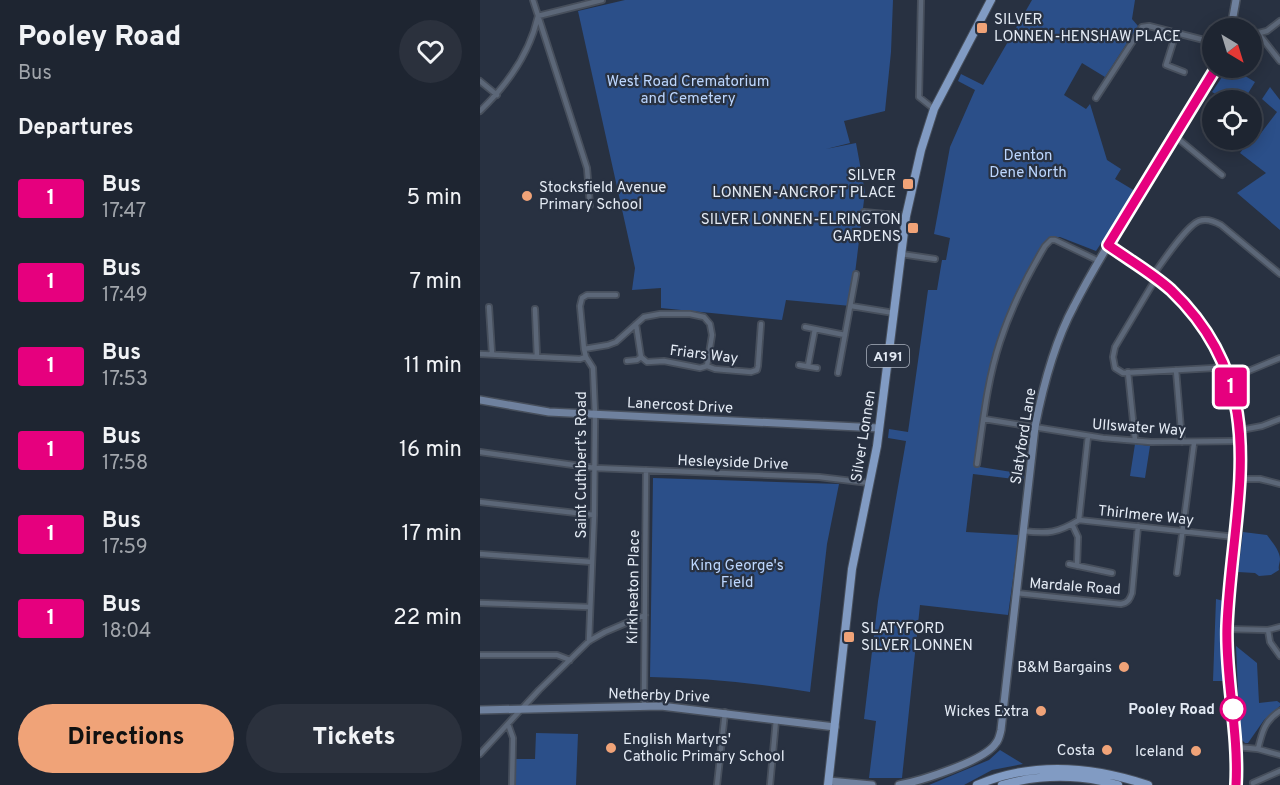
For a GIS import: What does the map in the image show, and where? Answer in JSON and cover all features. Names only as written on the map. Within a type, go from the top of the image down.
[{"type":"main road","name":"Silver Lonnen","points":[[829,783],[852,569],[879,428],[906,216],[921,150],[934,109],[991,0]]},
{"type":"main road","points":[[977,785],[1012,773],[1056,768],[1095,771],[1148,785]]},
{"type":"main road","points":[[1002,785],[1037,777],[1065,776],[1100,780],[1118,785]]},
{"type":"street","points":[[533,0],[587,168],[590,205]]},
{"type":"street","points":[[538,16],[602,0]]},
{"type":"street","points":[[921,0],[919,97],[934,109]]},
{"type":"street","points":[[1233,18],[1236,0]]},
{"type":"street","points":[[480,111],[497,95],[527,48],[535,31],[538,16]]},
{"type":"street","points":[[1262,32],[1280,21]]},
{"type":"street","points":[[1096,98],[1142,27],[1149,26],[1202,40]]},
{"type":"street","points":[[1176,33],[1166,65],[1184,72]]},
{"type":"street","points":[[1262,38],[1280,61]]},
{"type":"street","name":"Slatyford Lane","points":[[899,785],[926,779],[950,769],[989,751],[997,743],[1001,730],[1022,531],[1035,427],[1041,398],[1073,307],[1108,245],[1210,78]]},
{"type":"street","points":[[480,81],[497,95]]},
{"type":"street","points":[[1176,136],[1222,176]]},
{"type":"street","points":[[864,212],[906,216]]},
{"type":"street","points":[[1153,275],[1191,226],[1200,220],[1212,220],[1221,225],[1280,274]]},
{"type":"street","points":[[977,464],[990,381],[1000,342],[1018,296],[1045,246],[1051,240],[1055,240],[1099,261]]},
{"type":"street","points":[[1108,245],[1153,275],[1189,309],[1210,338],[1229,379],[1241,430],[1241,479],[1227,629],[1237,747],[1236,785]]},
{"type":"street","points":[[901,254],[935,259]]},
{"type":"street","points":[[838,373],[856,274]]},
{"type":"street","points":[[1152,285],[1115,347],[1113,357],[1115,368],[1123,373],[1214,368],[1222,364]]},
{"type":"street","name":"Saint Cuthbert's Road","points":[[589,641],[595,414],[593,368],[584,349],[580,306],[582,298],[587,295],[616,295]]},
{"type":"street","points":[[850,306],[894,313]]},
{"type":"street","points":[[489,307],[492,354]]},
{"type":"street","points":[[535,309],[537,357]]},
{"type":"street","points":[[584,349],[616,342],[644,317],[660,314],[698,315],[704,317],[710,324],[712,335],[707,366]]},
{"type":"street","points":[[636,324],[640,357]]},
{"type":"street","name":"Friars Way","points":[[627,361],[637,360],[640,357],[647,362],[664,361],[700,368],[707,366],[724,370],[757,370],[761,324]]},
{"type":"street","points":[[805,327],[845,335]]},
{"type":"street","points":[[808,366],[815,330]]},
{"type":"street","points":[[480,354],[586,357]]},
{"type":"street","points":[[1229,379],[1280,358]]},
{"type":"street","points":[[799,365],[817,368]]},
{"type":"street","points":[[1176,370],[1182,442]]},
{"type":"street","points":[[1128,372],[1135,440]]},
{"type":"street","name":"Lanercost Drive","points":[[480,400],[549,412],[879,428]]},
{"type":"street","name":"Ullswater Way","points":[[984,419],[1088,436],[1135,440],[1194,443],[1241,440]]},
{"type":"street","points":[[1241,430],[1262,426],[1280,419]]},
{"type":"street","points":[[1079,520],[1088,436]]},
{"type":"street","points":[[1177,573],[1194,443]]},
{"type":"street","name":"Hesleyside Drive","points":[[480,452],[595,468],[819,477],[869,483]]},
{"type":"street","name":"Kirkheaton Place","points":[[644,705],[646,470]]},
{"type":"street","points":[[1241,479],[1260,479],[1280,484]]},
{"type":"street","points":[[480,502],[594,515]]},
{"type":"street","name":"Thirlmere Way","points":[[1022,531],[1050,533],[1079,520],[1235,537]]},
{"type":"street","points":[[1072,524],[1078,537],[1077,566]]},
{"type":"street","name":"Mardale Road","points":[[1016,593],[1125,603],[1130,599],[1132,593],[1138,526]]},
{"type":"street","points":[[480,554],[592,562]]},
{"type":"street","points":[[1069,564],[1112,573]]},
{"type":"street","points":[[480,603],[589,606]]},
{"type":"street","points":[[480,754],[589,641],[604,632],[645,615]]},
{"type":"street","points":[[1227,629],[1268,630],[1280,627]]},
{"type":"street","points":[[1268,630],[1270,642],[1280,656]]},
{"type":"street","points":[[480,655],[557,655],[570,660]]},
{"type":"street","name":"Netherby Drive","points":[[480,710],[644,705],[725,712],[835,727]]},
{"type":"street","points":[[1257,749],[1264,725],[1280,711]]},
{"type":"street","points":[[717,785],[725,712]]},
{"type":"street","points":[[770,785],[776,720]]},
{"type":"street","points":[[508,724],[513,738],[512,785]]},
{"type":"street","points":[[1237,747],[1280,755]]},
{"type":"street","points":[[1253,783],[1280,771]]},
{"type":"street","points":[[829,783],[872,785]]},
{"type":"green space","name":"West Road Crematorium and Cemetery","points":[[625,0],[893,0],[885,111],[844,121],[850,143],[826,149],[856,143],[865,192],[851,306],[786,300],[782,320],[661,308],[661,288],[632,290],[635,268],[578,11]]},
{"type":"green space","name":"Denton Dene North","points":[[1032,0],[1135,0],[1132,19],[1138,26],[1105,77],[1082,63],[1064,95],[1086,109],[1090,104],[1107,160],[1121,169],[1115,179],[1135,191],[1096,251],[1060,237],[1052,237],[1044,243],[1029,270],[997,351],[978,436],[974,466],[1024,474],[1023,480],[973,474],[966,532],[1019,535],[1008,615],[920,605],[902,778],[869,778],[876,721],[864,719],[878,601],[906,441],[888,438],[889,429],[908,432],[928,290],[937,290],[942,260],[946,260],[950,238],[934,234],[950,147],[975,90],[958,81],[961,74],[983,85]]},
{"type":"green space","points":[[1221,78],[1248,78],[1255,82],[1250,90],[1213,90]]},
{"type":"green space","points":[[1270,87],[1280,100],[1280,230],[1237,193],[1266,173],[1240,153],[1242,150],[1262,150],[1262,132],[1277,112],[1262,99]]},
{"type":"green space","points":[[1135,444],[1150,446],[1145,478],[1130,476]]},
{"type":"green space","name":"King George's Field","points":[[653,478],[839,484],[827,544],[810,692],[690,678],[650,677]]},
{"type":"green space","points":[[1243,532],[1267,535],[1279,553],[1279,570],[1271,575],[1259,576],[1255,573],[1238,572]]},
{"type":"green space","points":[[1216,599],[1224,601],[1222,635],[1226,681],[1213,681]]},
{"type":"green space","points":[[1236,646],[1257,663],[1259,703],[1277,701],[1280,703],[1280,706],[1264,720],[1248,743],[1240,738]]},
{"type":"green space","points":[[536,733],[578,734],[576,785],[515,785],[516,759],[535,759]]},
{"type":"green space","points":[[1000,750],[1023,764],[992,770],[964,785],[929,785],[989,760]]},
{"type":"bus line","name":"1","points":[[1210,78],[1108,245],[1153,275],[1189,309],[1210,338],[1229,379],[1237,409],[1241,430],[1241,479],[1227,629],[1237,747],[1236,785]]},
{"type":"place","name":"SILVER LONNEN-HENSHAW PLACE","points":[[982,28]]},
{"type":"place","name":"SILVER LONNEN-ANCROFT PLACE","points":[[908,184]]},
{"type":"place","name":"Stocksfield Avenue Primary School","points":[[527,196]]},
{"type":"place","name":"SILVER LONNEN-ELRINGTON GARDENS","points":[[913,228]]},
{"type":"place","name":"SLATYFORD SILVER LONNEN","points":[[849,637]]},
{"type":"place","name":"B&M Bargains","points":[[1124,667]]},
{"type":"place","name":"Pooley Road","points":[[1233,709]]},
{"type":"place","name":"Wickes Extra","points":[[1041,711]]},
{"type":"place","name":"English Martyrs' Catholic Primary School","points":[[611,748]]},
{"type":"place","name":"Costa","points":[[1107,750]]},
{"type":"place","name":"Iceland","points":[[1196,751]]}]
